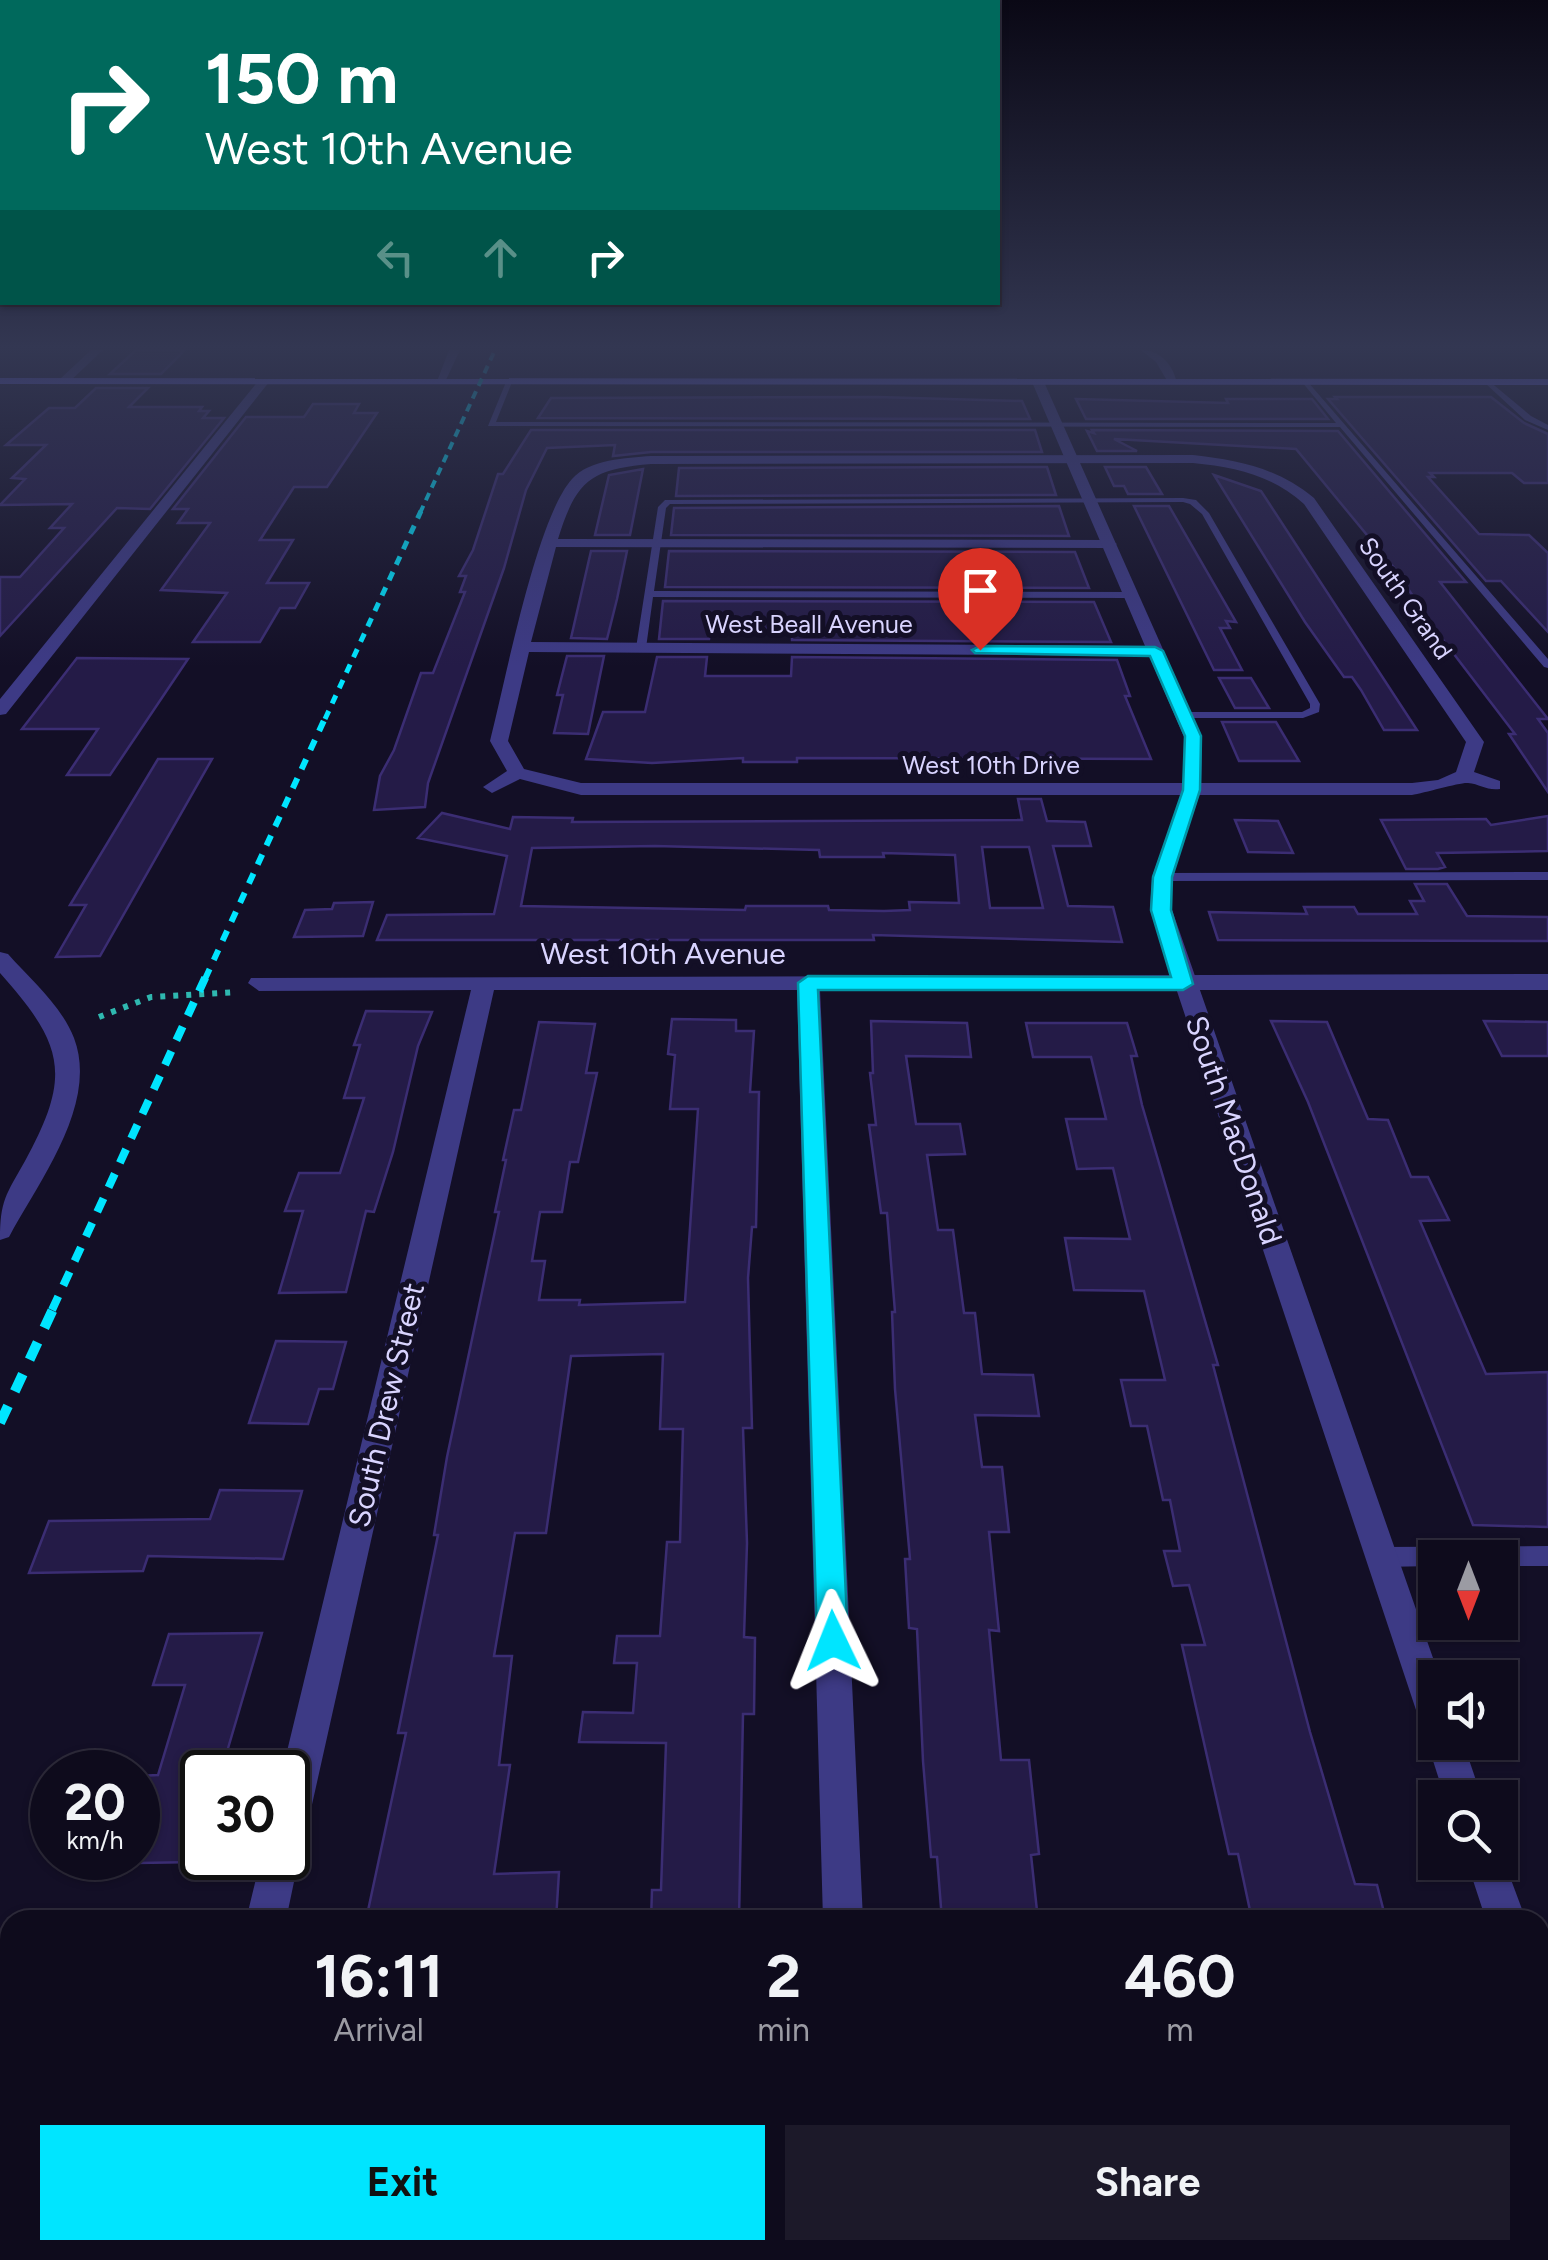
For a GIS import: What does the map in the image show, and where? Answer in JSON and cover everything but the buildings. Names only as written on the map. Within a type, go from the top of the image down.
[{"type":"street","points":[[0,710],[204,455]]},
{"type":"street","name":"South MacDonald","points":[[1070,455],[1193,736],[1192,790],[1162,877],[1161,910],[1183,984],[1418,1663]]},
{"type":"street","points":[[492,787],[517,773],[499,741],[550,543],[566,494],[584,467],[651,460],[1072,459]]},
{"type":"street","name":"South Grand","points":[[1072,459],[1194,459],[1266,466],[1296,489],[1309,502],[1475,742],[1464,775]]},
{"type":"street","points":[[550,543],[1110,544]]},
{"type":"street","name":"West Beall Avenue","points":[[523,648],[1155,651]]},
{"type":"street","name":"West 10th Drive","points":[[517,773],[580,789],[1412,789],[1442,785],[1464,775]]},
{"type":"street","points":[[1464,775],[1493,785]]},
{"type":"street","points":[[0,959],[62,1035],[69,1056],[70,1078],[63,1106],[0,1229]]},
{"type":"street","name":"West 10th Avenue","points":[[248,988],[484,982],[1548,982]]},
{"type":"street","name":"South Drew Street","points":[[306,1750],[484,982]]},
{"type":"street","points":[[808,983],[843,1910]]},
{"type":"street","points":[[268,1910],[275,1880]]},
{"type":"street","points":[[1492,1880],[1503,1910]]},
{"type":"lane","points":[[1368,455],[1548,665]]},
{"type":"lane","points":[[642,648],[662,507],[678,501],[1183,500],[1201,507],[1315,704],[1314,710],[1304,715],[1184,715]]},
{"type":"lane","points":[[650,594],[1131,595]]},
{"type":"lane","points":[[1162,877],[1548,876]]},
{"type":"lane","points":[[1382,1557],[1548,1556]]},
{"type":"path","points":[[99,1017],[136,998],[164,992],[248,988]]},
{"type":"railway","points":[[420,513],[446,455]]},
{"type":"railway","points":[[325,719],[421,511]]},
{"type":"railway","points":[[205,979],[326,716]]},
{"type":"railway","points":[[52,1310],[206,976]]},
{"type":"railway","points":[[0,1423],[54,1307]]},
{"type":"route","points":[[833,1641],[808,983],[1183,984],[1161,910],[1162,877],[1192,790],[1193,736],[1155,651],[980,650]]}]
